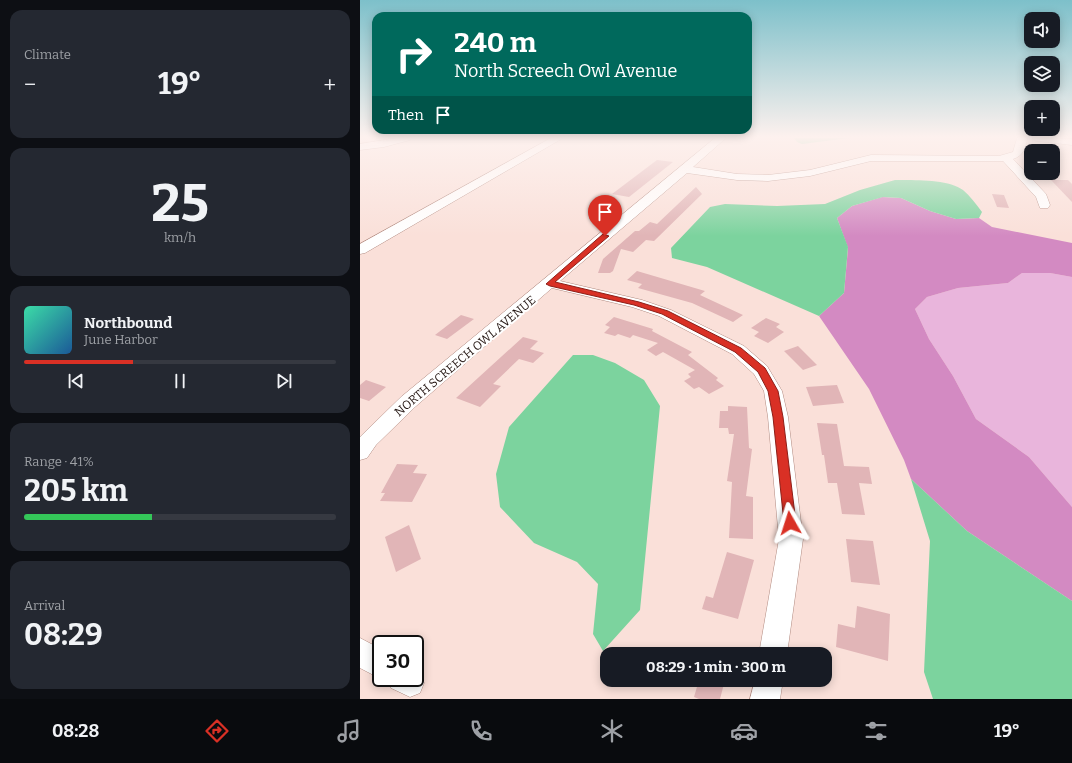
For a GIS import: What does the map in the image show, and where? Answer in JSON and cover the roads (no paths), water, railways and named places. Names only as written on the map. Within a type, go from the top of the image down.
[{"type":"street","points":[[360,250],[500,171]]},
{"type":"street","name":"NORTH SCREECH OWL AVENUE","points":[[360,452],[369,440],[408,402],[550,284],[682,171]]},
{"type":"street","points":[[695,171],[737,177],[768,178],[820,171]]},
{"type":"street","points":[[1018,171],[1042,196],[1044,205]]},
{"type":"street","points":[[550,284],[636,303],[665,313],[738,350],[761,370],[773,391],[778,417],[792,539],[775,647]]},
{"type":"street","points":[[360,652],[372,659]]},
{"type":"street","points":[[765,699],[768,687]]}]
